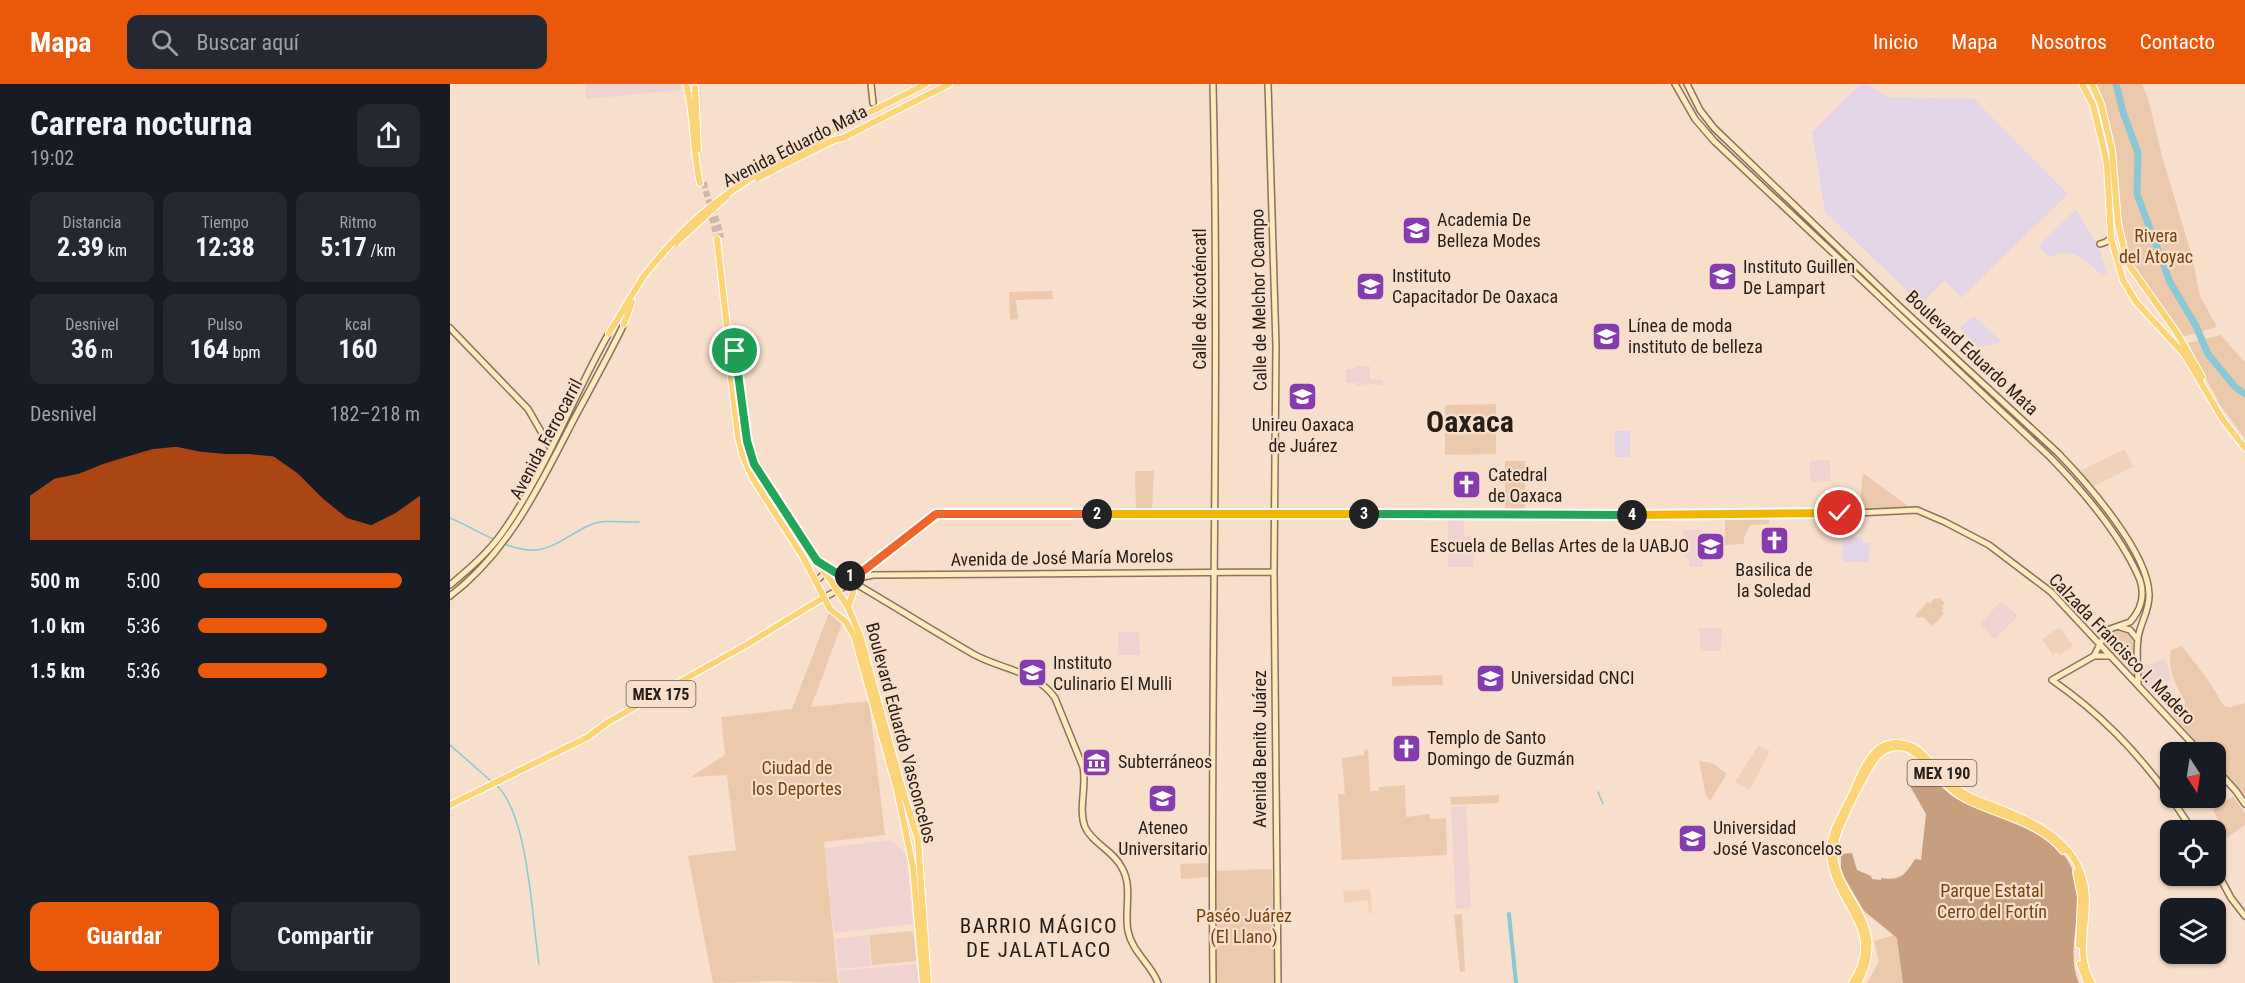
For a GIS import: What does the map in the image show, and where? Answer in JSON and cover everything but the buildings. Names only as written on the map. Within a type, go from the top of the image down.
[{"type":"main road","points":[[686,84],[695,157],[702,182],[695,86]]},
{"type":"main road","points":[[871,84],[873,103]]},
{"type":"main road","name":"Avenida Eduardo Mata","points":[[776,166],[832,131],[926,84]]},
{"type":"main road","name":"Avenida Eduardo Mata","points":[[644,279],[677,236],[705,209],[733,188],[776,166],[843,138],[949,84]]},
{"type":"main road","name":"Calle de Xicoténcatl","points":[[1213,84],[1216,290],[1213,983]]},
{"type":"main road","name":"Calle de Melchor Ocampo","points":[[1269,84],[1275,290],[1276,514]]},
{"type":"main road","name":"Boulevard Eduardo Mata","points":[[1675,84],[1695,119],[1714,141],[2062,470],[2106,524],[2137,572],[2142,587],[2138,611]]},
{"type":"main road","name":"Boulevard Eduardo Mata","points":[[1687,84],[1700,110],[1714,128],[1786,199],[2075,471],[2118,526],[2143,566],[2148,580],[2149,596],[2138,640],[2138,684]]},
{"type":"main road","points":[[2082,84],[2093,105],[2103,146],[2111,238],[2116,260],[2131,295],[2178,347],[2223,420],[2245,447]]},
{"type":"main road","points":[[2091,84],[2101,104],[2112,150],[2118,223],[2127,262],[2185,344],[2199,371],[2205,389]]},
{"type":"main road","points":[[2107,173],[2115,170]]},
{"type":"main road","points":[[719,238],[730,343]]},
{"type":"main road","points":[[2100,244],[2111,238]]},
{"type":"main road","name":"Avenida Ferrocarril","points":[[450,596],[503,543],[519,522],[558,454],[624,324],[644,279]]},
{"type":"main road","name":"Avenida Ferrocarril","points":[[450,585],[496,540],[532,483],[609,333],[644,279]]},
{"type":"main road","points":[[450,328],[528,410],[550,447]]},
{"type":"main road","name":"Boulevard Eduardo Vasconcelos","points":[[730,343],[747,441],[760,475],[848,607],[860,635],[918,840],[928,983]]},
{"type":"main road","name":"Boulevard Eduardo Vasconcelos","points":[[730,343],[738,437],[743,457],[753,479],[816,581],[823,598],[835,615],[846,622],[854,636],[897,790],[913,867],[923,983]]},
{"type":"main road","points":[[753,479],[760,475]]},
{"type":"main road","name":"Calzada Francisco I. Madero","points":[[872,564],[936,514],[1857,513],[1917,510],[1989,545],[2051,592],[2191,742]]},
{"type":"main road","name":"Avenida Benito Juárez","points":[[1276,514],[1274,572],[1278,983]]},
{"type":"main road","points":[[817,561],[976,655],[1030,676],[1049,690],[1055,698],[1083,767],[1085,777],[1083,819],[1086,828],[1124,869],[1128,889],[1129,935],[1158,983]]},
{"type":"main road","points":[[816,581],[825,573],[856,575],[872,564]]},
{"type":"main road","points":[[872,564],[870,569],[873,575]]},
{"type":"main road","name":"Avenida de José María Morelos","points":[[823,598],[863,577],[873,575],[1274,572]]},
{"type":"main road","points":[[848,607],[853,593],[853,582]]},
{"type":"main road","points":[[853,593],[860,590],[869,593]]},
{"type":"main road","name":"MEX 175","points":[[450,806],[588,737],[608,722],[746,645],[823,598]]},
{"type":"main road","points":[[2118,627],[2130,622],[2138,611],[2140,616],[2145,614]]},
{"type":"main road","points":[[2118,627],[2130,630],[2138,640]]},
{"type":"main road","name":"Calzada Francisco I. Madero","points":[[2101,646],[2107,630],[2118,627]]},
{"type":"main road","points":[[2101,646],[2094,656],[2052,680],[2109,724],[2138,754],[2160,783]]},
{"type":"main road","points":[[2094,656],[2111,656]]},
{"type":"main road","name":"MEX 190","points":[[1852,983],[1862,966],[1866,942],[1860,924],[1833,871],[1830,855],[1831,842],[1836,826],[1873,754],[1887,744],[1904,743],[1920,751],[1963,793],[2026,819],[2062,843],[2075,860],[2083,880],[2086,901],[2083,959],[2085,970],[2092,983]]},
{"type":"main road","name":"MEX 190","points":[[1858,983],[1867,965],[1866,942],[1861,913],[1837,868],[1835,845],[1839,830],[1874,760],[1886,750],[1902,747],[1915,753],[1948,787],[1964,798],[2040,832],[2061,848],[2072,862],[2079,879],[2081,897],[2079,959],[2081,972],[2087,983]]},
{"type":"main road","points":[[2226,780],[2245,804]]},
{"type":"main road","points":[[2224,886],[2230,898],[2245,916]]},
{"type":"shaded area","points":[[585,84],[681,84],[681,90],[586,99]]},
{"type":"shaded area","points":[[1861,84],[1868,84],[1886,97],[1974,99],[2068,194],[1961,298],[1945,280],[1921,304],[1825,212],[1812,132]]},
{"type":"shaded area","points":[[2076,209],[2100,250],[2107,274],[2102,275],[2082,258],[2070,253],[2060,253],[2049,257],[2039,246]]},
{"type":"shaded area","points":[[1974,316],[2003,342],[1978,347],[1960,328]]},
{"type":"shaded area","points":[[1355,366],[1370,366],[1370,379],[1383,380],[1383,385],[1357,386],[1356,383],[1346,383],[1346,369],[1355,369]]},
{"type":"shaded area","points":[[1615,431],[1630,431],[1630,457],[1615,457]]},
{"type":"shaded area","points":[[2125,449],[2133,467],[2092,487],[2080,471]]},
{"type":"shaded area","points":[[1830,460],[1831,481],[1811,482],[1809,461]]},
{"type":"shaded area","points":[[1448,518],[1464,518],[1464,535],[1475,537],[1473,567],[1448,567]]},
{"type":"shaded area","points":[[1846,529],[1852,529],[1855,538],[1862,538],[1863,543],[1870,543],[1869,562],[1844,562],[1842,559],[1843,533],[1846,533]]},
{"type":"shaded area","points":[[1683,530],[1702,530],[1703,536],[1725,536],[1722,549],[1725,549],[1725,557],[1703,558],[1703,567],[1689,567],[1689,558],[1685,558]]},
{"type":"shaded area","points":[[2001,601],[2018,616],[1995,639],[1980,624]]},
{"type":"shaded area","points":[[2060,627],[2073,646],[2059,655],[2056,652],[2053,655],[2042,639]]},
{"type":"shaded area","points":[[1699,628],[1722,628],[1721,651],[1701,651]]},
{"type":"shaded area","points":[[1118,632],[1139,632],[1140,655],[1118,655]]},
{"type":"shaded area","points":[[2165,659],[2172,680],[2149,688],[2143,678],[2141,667]]},
{"type":"shaded area","points":[[1758,746],[1770,751],[1750,790],[1735,782]]},
{"type":"shaded area","points":[[1466,806],[1471,908],[1456,909],[1451,807]]},
{"type":"shaded area","points":[[891,840],[903,850],[906,856],[913,924],[834,933],[825,848]]},
{"type":"shaded area","points":[[1370,889],[1372,913],[1369,913],[1368,900],[1344,903],[1343,891]]},
{"type":"shaded area","points":[[868,935],[871,966],[838,969],[835,939]]},
{"type":"shaded area","points":[[916,964],[918,983],[840,983],[838,971]]},
{"type":"green space","name":"Rivera del Atoyac","points":[[2090,84],[2142,84],[2148,98],[2163,160],[2192,256],[2200,296],[2217,327],[2182,337],[2133,273],[2118,223],[2115,170],[2101,104]]},
{"type":"green space","points":[[1052,291],[1053,299],[1016,300],[1018,319],[1010,320],[1009,292]]},
{"type":"green space","points":[[2221,335],[2245,363],[2245,438],[2220,405],[2188,343]]},
{"type":"green space","points":[[1496,404],[1496,454],[1445,455],[1445,405]]},
{"type":"green space","points":[[1505,461],[1525,461],[1525,513],[1505,513]]},
{"type":"green space","points":[[1135,471],[1154,471],[1152,510],[1136,510]]},
{"type":"green space","points":[[1863,473],[1912,509],[1859,511]]},
{"type":"green space","points":[[1725,517],[1769,519],[1769,524],[1750,525],[1744,538],[1744,544],[1725,545]]},
{"type":"green space","points":[[1940,598],[1945,603],[1942,606],[1944,614],[1932,626],[1923,617],[1917,618],[1916,614],[1928,602],[1930,604],[1934,599]]},
{"type":"green space","name":"Ciudad de los Deportes","points":[[830,610],[843,621],[811,707],[869,701],[885,835],[824,842],[838,983],[778,981],[713,983],[688,856],[736,850],[727,775],[691,777],[725,755],[721,717],[792,709]]},
{"type":"green space","points":[[2121,629],[2133,642],[2136,674],[2106,642],[2110,634]]},
{"type":"green space","points":[[2182,646],[2208,680],[2224,706],[2231,707],[2245,703],[2245,797],[2226,775],[2226,742],[2196,742],[2173,715],[2186,703],[2171,671],[2171,650]]},
{"type":"green space","points":[[1442,675],[1443,685],[1392,686],[1392,677]]},
{"type":"green space","points":[[1368,749],[1370,791],[1379,791],[1379,787],[1405,785],[1406,817],[1430,814],[1430,819],[1446,818],[1447,855],[1342,860],[1338,794],[1345,794],[1342,758],[1364,755],[1364,750]]},
{"type":"green space","points":[[1699,761],[1712,763],[1727,774],[1710,801],[1706,796]]},
{"type":"green space","name":"Parque Estatal Cerro del Fortín","points":[[1921,764],[1952,796],[2036,832],[2049,840],[2068,861],[2077,887],[2074,957],[2079,983],[1903,983],[1897,938],[1864,911],[1844,877],[1841,868],[1841,854],[1852,853],[1857,870],[1871,876],[1872,879],[1881,880],[1881,878],[1893,879],[1902,876],[1915,859],[1921,860],[1926,814],[1906,779]]},
{"type":"green space","points":[[1499,795],[1499,803],[1451,805],[1450,797]]},
{"type":"green space","points":[[2233,796],[2245,814],[2245,825],[2226,838],[2226,820],[2218,820],[2213,810],[2226,808],[2226,801]]},
{"type":"green space","points":[[1210,863],[1210,877],[1181,879],[1180,864]]},
{"type":"green space","name":"Paséo Juárez (El Llano)","points":[[1272,869],[1275,983],[1217,983],[1213,871]]},
{"type":"green space","points":[[1462,914],[1465,971],[1460,972],[1454,915]]},
{"type":"green space","points":[[913,931],[916,961],[872,965],[869,935]]},
{"type":"green space","points":[[1897,934],[1905,979],[1902,983],[1867,983],[1879,962],[1874,941]]},
{"type":"waterway","points":[[2116,84],[2123,112],[2138,153],[2137,194],[2170,282],[2196,326],[2208,354],[2235,387],[2245,394]]},
{"type":"waterway","points":[[450,518],[503,544],[526,550],[544,549],[582,529],[606,521],[639,522]]},
{"type":"waterway","points":[[450,745],[491,781]]},
{"type":"waterway","points":[[495,784],[506,798],[522,842],[539,964]]},
{"type":"waterway","points":[[1598,792],[1603,804]]},
{"type":"waterway","points":[[1509,914],[1516,983]]},
{"type":"tunnel","points":[[704,182],[721,238]]},
{"type":"tunnel","points":[[708,209],[717,239]]},
{"type":"place","name":"Academia De Belleza Modes","points":[[1416,230]]},
{"type":"place","name":"Instituto Guillen De Lampart","points":[[1722,277]]},
{"type":"place","name":"Instituto Capacitador De Oaxaca","points":[[1371,286]]},
{"type":"place","name":"Línea de moda instituto de belleza","points":[[1607,336]]},
{"type":"place","name":"Unireu Oaxaca de Juárez","points":[[1303,396]]},
{"type":"place","name":"Catedral de Oaxaca","points":[[1467,485]]},
{"type":"place","name":"Basilica de la Soledad","points":[[1774,541]]},
{"type":"place","name":"Escuela de Bellas Artes de la UABJO","points":[[1710,546]]},
{"type":"place","name":"Instituto Culinario El Mulli","points":[[1032,673]]},
{"type":"place","name":"Universidad CNCI","points":[[1490,678]]},
{"type":"place","name":"Templo de Santo Domingo de Guzmán","points":[[1406,748]]},
{"type":"place","name":"Subterráneos","points":[[1097,762]]},
{"type":"place","name":"Ateneo Universitario","points":[[1163,799]]},
{"type":"place","name":"Universidad José Vasconcelos","points":[[1692,838]]},
{"type":"district","name":"Oaxaca","points":[[1470,422]]},
{"type":"district","name":"BARRIO MÁGICO DE JALATLACO","points":[[1039,938]]},
{"type":"route","points":[[735,351],[747,441],[754,464],[817,561],[838,574],[849,576],[863,571],[936,514],[1840,513]]}]
